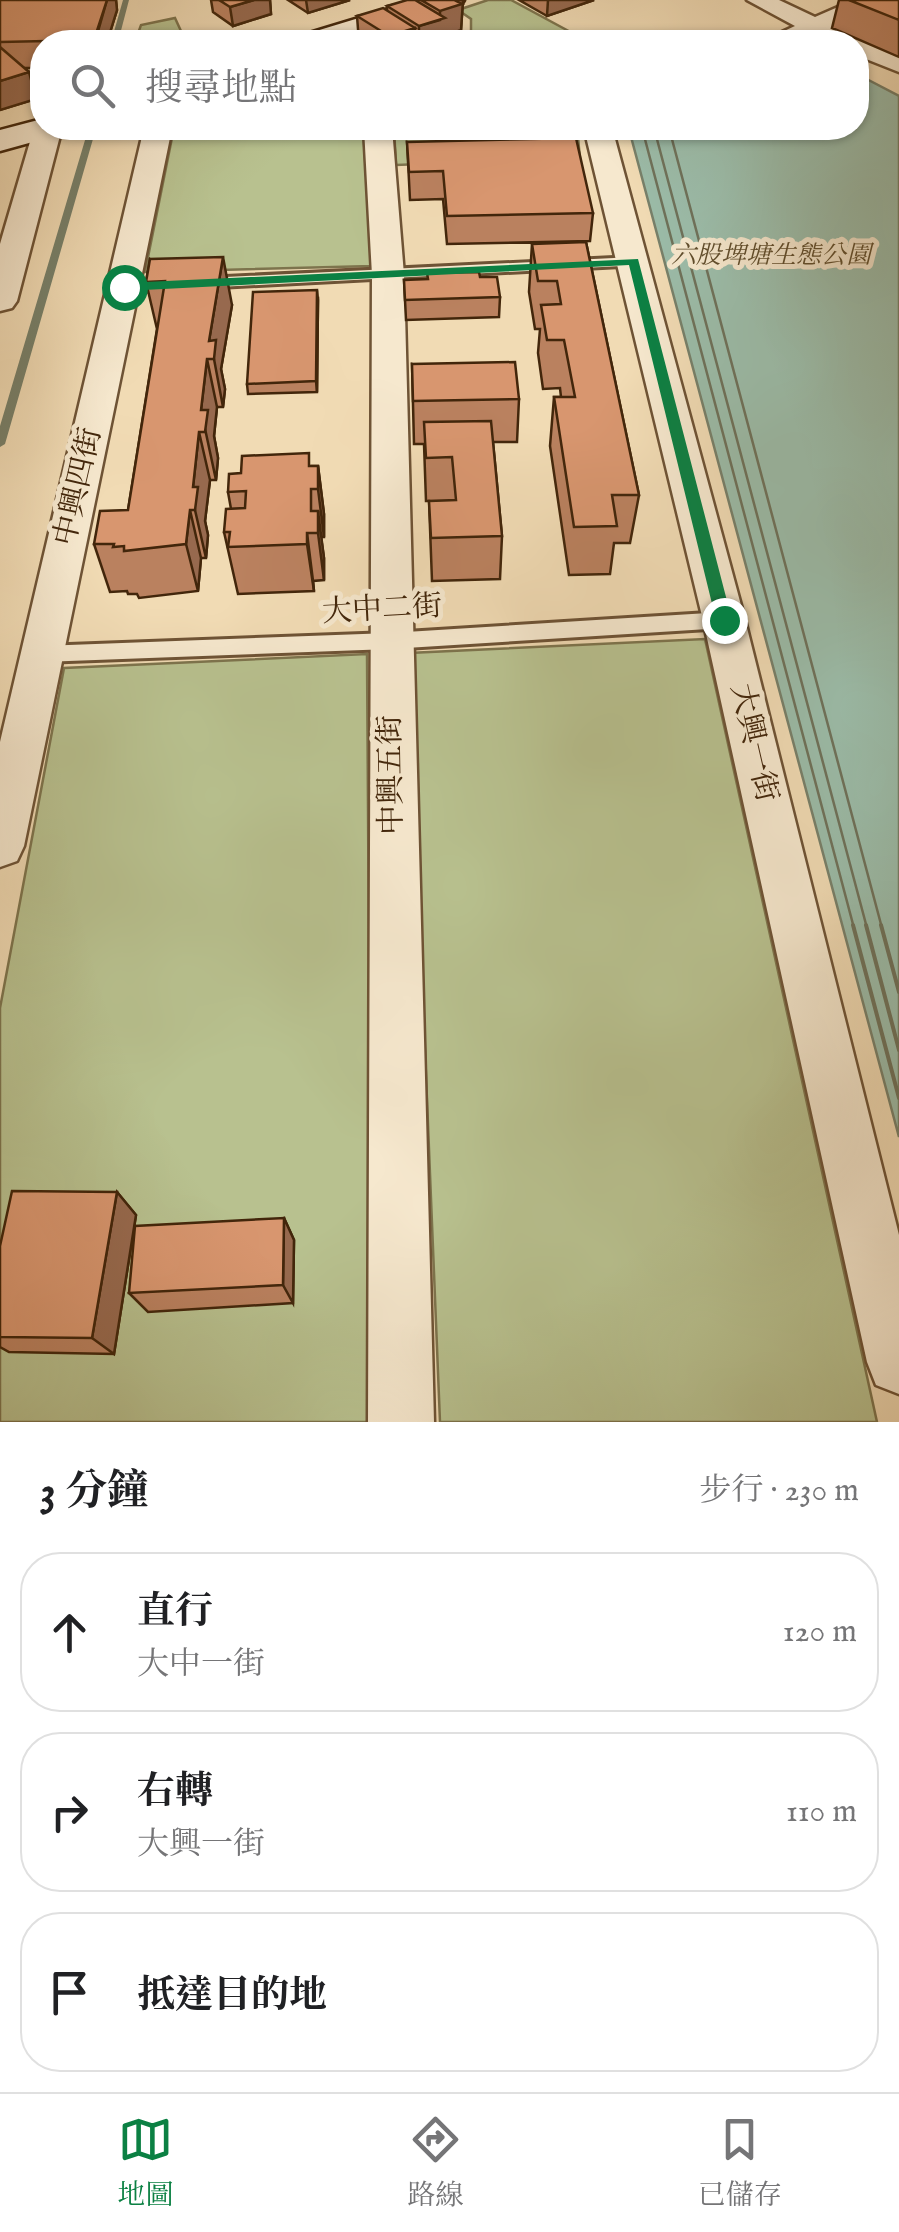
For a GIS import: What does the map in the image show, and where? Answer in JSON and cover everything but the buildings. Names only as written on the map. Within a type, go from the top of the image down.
[{"type":"street","points":[[361,30],[448,0]]},
{"type":"street","points":[[759,0],[824,30]]},
{"type":"street","points":[[807,30],[874,0]]},
{"type":"street","points":[[869,51],[899,64]]},
{"type":"street","points":[[0,141],[30,133]]},
{"type":"street","points":[[0,301],[44,140]]},
{"type":"street","name":"中興四街","points":[[0,846],[155,140]]},
{"type":"street","name":"中興五街","points":[[379,140],[388,275],[401,1422]]},
{"type":"street","name":"大興一街","points":[[601,140],[724,620],[899,1362]]},
{"type":"lane","points":[[124,287],[634,262]]},
{"type":"lane","name":"大中二街","points":[[42,654],[390,641],[724,620]]},
{"type":"green space","points":[[488,0],[511,0],[567,30],[471,30],[471,19],[458,10]]},
{"type":"green space","points":[[175,18],[180,30],[139,30],[141,25]]},
{"type":"green space","points":[[172,140],[364,140],[372,266],[145,272]]},
{"type":"green space","points":[[395,140],[578,140],[580,158],[396,165]]},
{"type":"green space","points":[[705,639],[877,1422],[440,1422],[409,653]]},
{"type":"green space","points":[[367,654],[372,1422],[0,1422],[0,1008],[64,668]]},
{"type":"water","name":"六股埤塘生態公園","points":[[869,80],[899,96],[899,1137],[632,140],[869,140]]},
{"type":"waterway","points":[[117,30],[126,0]]},
{"type":"waterway","points":[[0,444],[89,140]]},
{"type":"route","points":[[124,287],[634,262],[724,620]]}]
